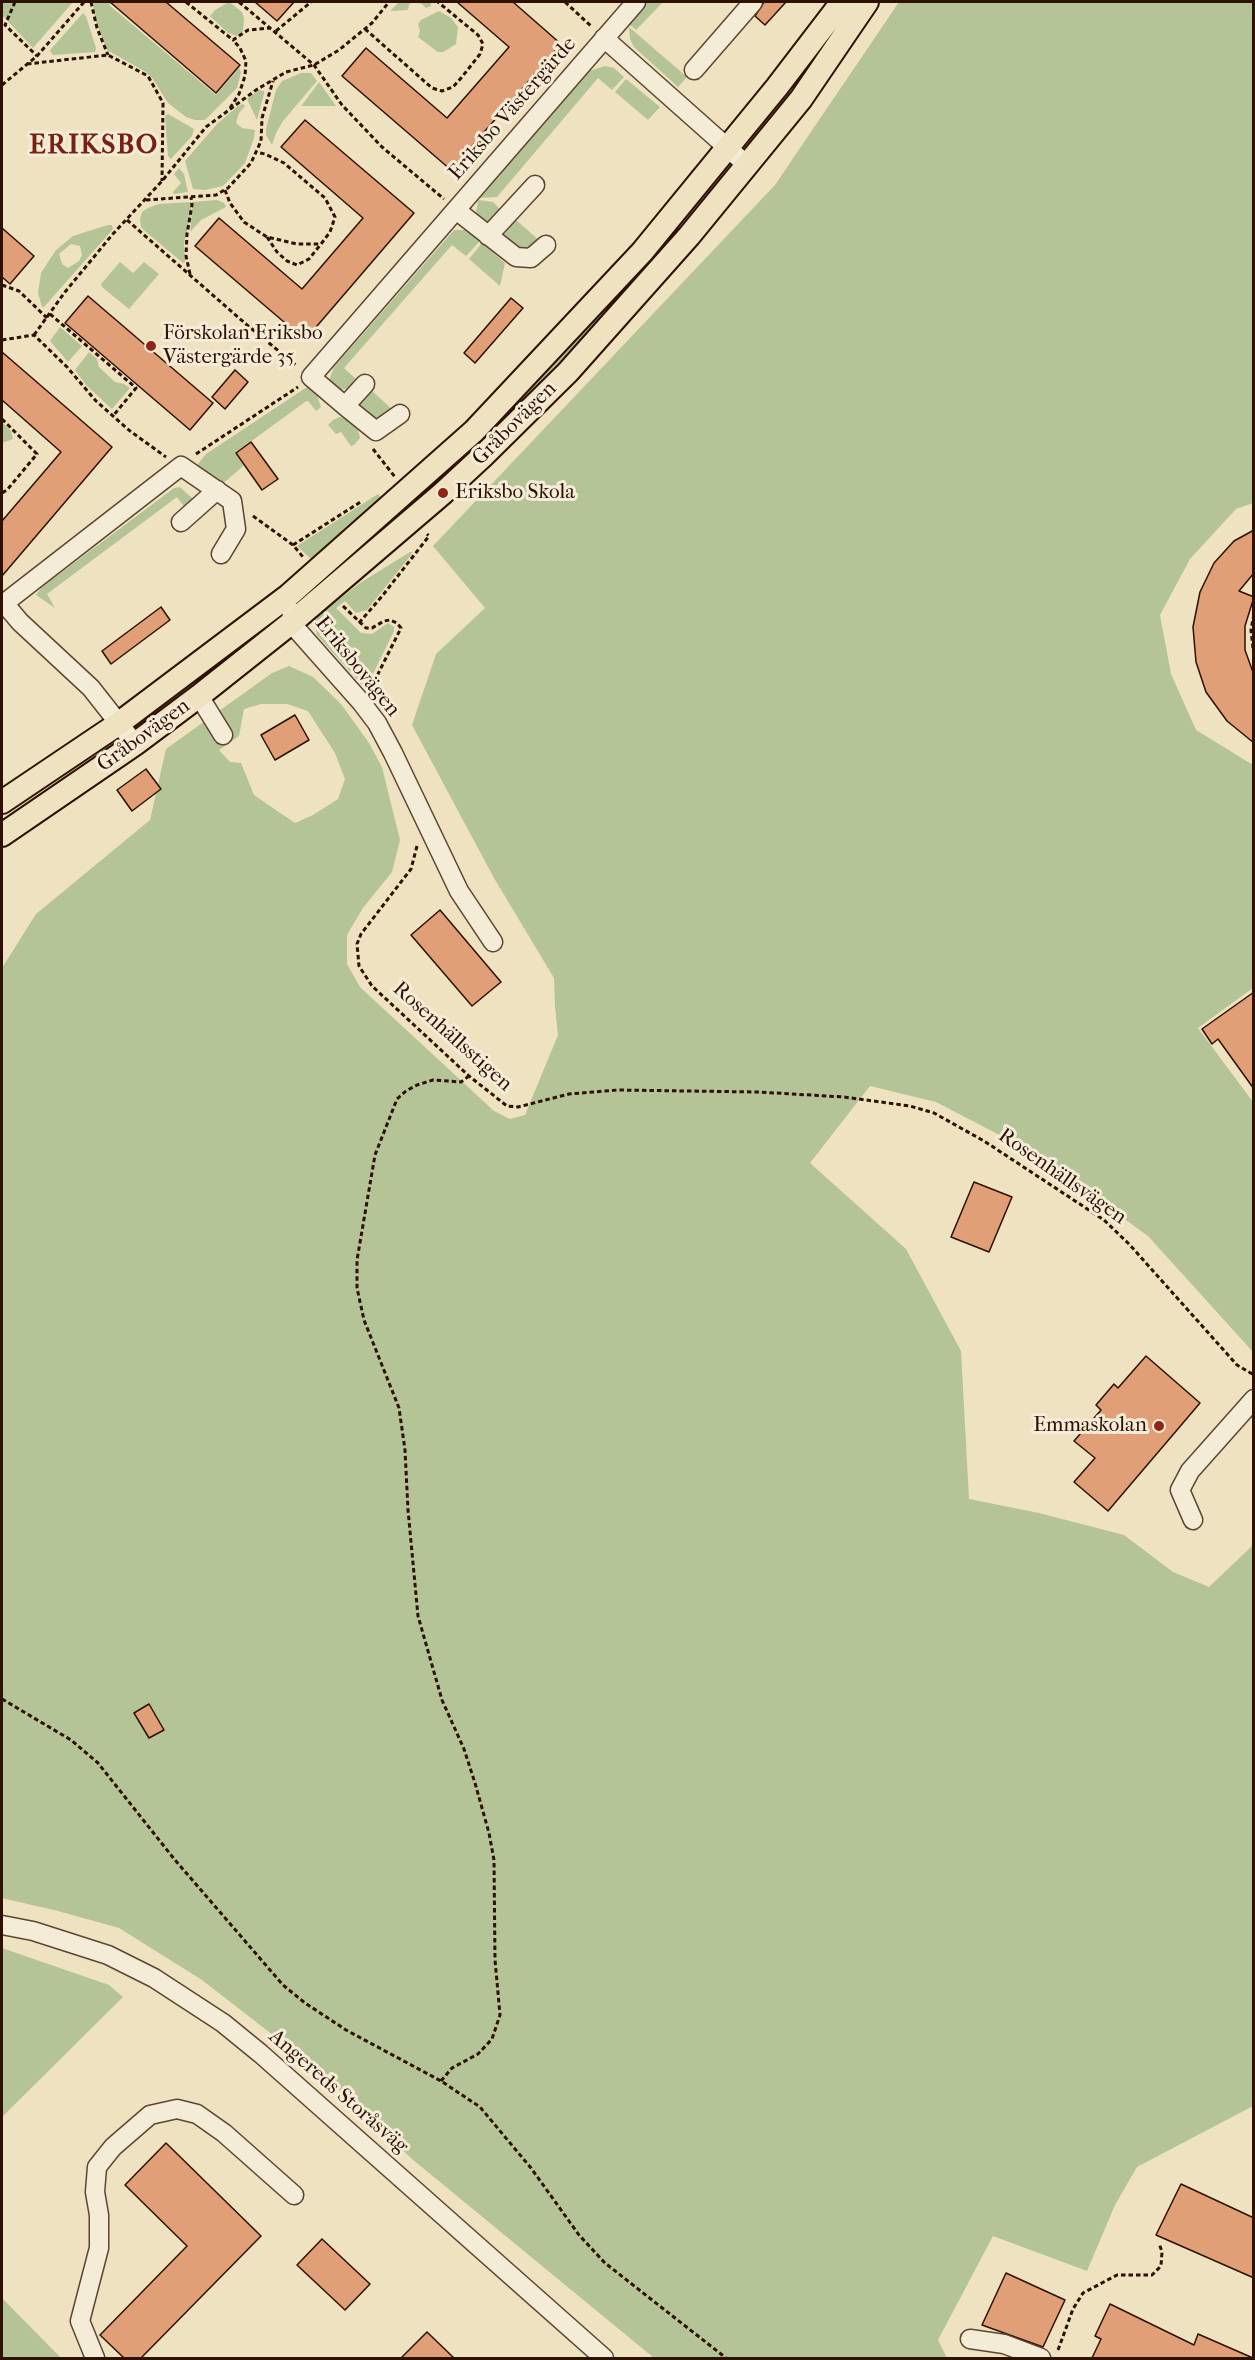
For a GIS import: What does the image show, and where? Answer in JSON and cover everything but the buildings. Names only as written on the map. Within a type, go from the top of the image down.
[{"type":"main road","name":"Gråbovägen","points":[[2,802],[118,724],[288,596],[474,431],[642,252],[777,87],[842,2]]},
{"type":"main road","name":"Gråbovägen","points":[[2,835],[135,744],[199,696],[291,623],[443,493],[568,372],[690,236],[801,99],[867,2]]},
{"type":"street","name":"Eriksbo Västergärde","points":[[311,377],[636,2]]},
{"type":"street","points":[[694,70],[753,2]]},
{"type":"street","name":"Eriksbo Västergärde","points":[[604,38],[748,165]]},
{"type":"street","points":[[488,236],[535,184]]},
{"type":"street","name":"Eriksbo Västergärde","points":[[456,210],[516,257],[531,258],[546,245]]},
{"type":"street","points":[[311,377],[376,431],[400,414]]},
{"type":"street","points":[[345,405],[365,384]]},
{"type":"street","points":[[135,744],[91,688],[3,604],[181,466],[224,496],[236,529],[221,554]]},
{"type":"street","points":[[181,522],[224,496]]},
{"type":"street","name":"Eriksbovägen","points":[[288,596],[292,607],[291,623],[377,723],[459,891],[493,942]]},
{"type":"street","points":[[199,696],[224,735]]},
{"type":"street","points":[[1193,1520],[1180,1490],[1190,1471],[1254,1399]]},
{"type":"street","name":"Angereds Storåsväg","points":[[2,1925],[44,1935],[108,1955],[162,1983],[223,2023],[261,2054],[604,2358]]},
{"type":"street","points":[[96,2358],[80,2321],[99,2248],[99,2215],[95,2192],[97,2167],[113,2147],[150,2115],[177,2109],[197,2114],[224,2133],[294,2195]]},
{"type":"street","points":[[970,2339],[1004,2344],[1041,2358]]},
{"type":"path","points":[[15,2],[3,25],[38,56]]},
{"type":"path","points":[[2,85],[38,56],[84,2]]},
{"type":"path","points":[[91,2],[97,28],[108,55]]},
{"type":"path","points":[[186,2],[233,40],[246,61],[245,76],[239,94],[229,110]]},
{"type":"path","points":[[239,2],[314,65],[342,105],[382,147],[456,210]]},
{"type":"path","points":[[275,31],[311,2]]},
{"type":"path","points":[[2,338],[34,335],[65,292],[146,200],[206,127],[286,72],[314,65],[339,50],[365,28],[388,2]]},
{"type":"path","points":[[365,28],[432,88],[442,91],[453,87],[462,77],[480,54],[483,44],[478,35],[438,2]]},
{"type":"path","points":[[565,2],[604,38]]},
{"type":"path","points":[[233,40],[248,30],[271,28]]},
{"type":"path","points":[[27,64],[108,55],[148,76],[163,103],[162,181]]},
{"type":"path","points":[[146,200],[216,195],[225,190],[251,163],[261,141],[262,118],[274,79]]},
{"type":"path","points":[[256,152],[285,163],[325,198],[334,217],[330,232],[321,244],[309,259],[297,265],[287,261],[267,237]]},
{"type":"path","points":[[225,190],[230,203],[244,222],[267,237],[297,244],[321,244]]},
{"type":"path","points":[[190,275],[186,256],[191,197]]},
{"type":"path","points":[[34,335],[96,401],[154,450],[181,466],[200,450],[260,413],[311,377],[127,220]]},
{"type":"path","points":[[2,285],[19,291],[48,318]]},
{"type":"path","points":[[50,314],[136,388],[113,416]]},
{"type":"path","points":[[2,420],[37,454],[2,493]]},
{"type":"path","points":[[381,460],[389,470]]},
{"type":"path","points":[[224,496],[293,545],[305,560]]},
{"type":"path","points":[[293,545],[365,500]]},
{"type":"path","points":[[359,623],[429,536],[426,533]]},
{"type":"path","points":[[343,606],[366,628],[372,628],[390,620],[400,628],[375,682],[361,702]]},
{"type":"path","points":[[1254,614],[1251,630],[1254,657]]},
{"type":"path","name":"Rosenhällsstigen","points":[[429,831],[418,843],[411,869],[361,934],[357,944],[359,966],[372,986],[469,1076],[507,1106],[518,1107],[568,1094],[618,1090],[802,1094]]},
{"type":"path","points":[[441,2081],[452,2068],[478,2054],[492,2039],[500,2014],[495,1960],[494,1860],[476,1783],[442,1700],[418,1616],[405,1450],[399,1408],[364,1320],[357,1288],[357,1260],[375,1155],[397,1099],[406,1090],[417,1085],[434,1080],[461,1082],[469,1076]]},
{"type":"path","name":"Rosenhällsvägen","points":[[802,1094],[910,1106],[934,1113],[976,1136],[1104,1220],[1129,1244],[1237,1365],[1254,1375]]},
{"type":"path","points":[[2,1699],[71,1740],[98,1763],[175,1860],[283,1985],[305,2003],[346,2030],[441,2081],[480,2107],[531,2168],[579,2235],[605,2263],[726,2358]]},
{"type":"path","points":[[1054,2358],[1073,2309],[1083,2293],[1117,2275],[1152,2275],[1161,2266],[1162,2252],[1159,2243]]},
{"type":"green space","points":[[2,2],[73,2],[33,48],[2,15]]},
{"type":"green space","points":[[93,2],[112,2],[109,5],[216,95],[239,68],[241,72],[237,88],[205,120],[186,117],[168,103],[146,72],[107,50],[95,19]]},
{"type":"green space","points":[[229,2],[242,12],[244,18],[243,31],[237,36],[228,33],[210,16],[215,10]]},
{"type":"green space","points":[[399,2],[414,2],[409,4],[408,10],[390,11]]},
{"type":"green space","points":[[414,2],[431,2],[431,6],[426,8]]},
{"type":"green space","points":[[647,2],[663,2],[636,30],[629,24]]},
{"type":"green space","points":[[899,2],[1253,2],[1253,503],[1236,509],[1190,559],[1160,615],[1171,674],[1196,730],[1253,765],[1253,988],[1198,1028],[1253,1102],[1253,1352],[1148,1236],[1032,1152],[936,1102],[870,1086],[810,1163],[906,1249],[961,1351],[969,1499],[1039,1513],[1124,1535],[1173,1572],[1209,1587],[1253,1545],[1253,2106],[1137,2167],[1115,2205],[1087,2271],[993,2236],[938,2340],[947,2358],[654,2358],[412,2159],[318,2070],[202,1980],[119,1928],[2,1898],[2,968],[36,914],[150,820],[166,749],[272,673],[289,666],[313,677],[341,704],[369,743],[382,767],[400,840],[392,872],[363,908],[347,935],[347,964],[360,987],[494,1111],[510,1119],[525,1115],[558,1035],[554,978],[494,878],[412,725],[436,654],[485,608],[433,546],[775,185]],"holes":[[[261,704],[287,704],[308,711],[335,753],[345,779],[338,799],[295,823],[254,795],[241,763],[230,762],[219,750],[239,736],[244,709]]]},
{"type":"green space","points":[[439,11],[451,18],[458,27],[456,44],[443,52],[438,52],[418,37],[420,31],[418,24],[421,20]]},
{"type":"green space","points":[[83,13],[96,48],[95,52],[53,55],[51,49]]},
{"type":"green space","points":[[629,27],[687,77],[678,87],[634,47],[630,39]]},
{"type":"green space","points":[[605,66],[614,68],[624,77],[612,90],[598,78],[497,197],[480,198],[580,79],[589,71]]},
{"type":"green space","points":[[301,73],[311,73],[317,81],[283,121],[272,145],[266,135],[266,129],[276,90],[282,81]]},
{"type":"green space","points":[[626,79],[660,107],[648,120],[615,92]]},
{"type":"green space","points":[[319,82],[336,106],[301,106],[302,105]]},
{"type":"green space","points":[[259,90],[264,91],[264,94],[257,120],[247,99]]},
{"type":"green space","points":[[243,104],[245,106],[239,113],[236,123],[242,128],[255,130],[245,163],[223,186],[205,190],[193,189],[185,161],[217,124]]},
{"type":"green space","points":[[168,114],[194,129],[192,136],[171,159],[168,156],[165,116]]},
{"type":"green space","points":[[179,168],[184,174],[188,192],[174,194],[173,192],[181,183],[174,174]]},
{"type":"green space","points":[[217,200],[224,203],[226,207],[201,220],[190,232],[193,202]]},
{"type":"green space","points":[[478,200],[493,202],[503,212],[490,222],[484,221],[476,213]]},
{"type":"green space","points":[[191,202],[191,215],[184,244],[185,262],[183,263],[141,227],[140,219],[142,212],[159,204]]},
{"type":"green space","points":[[516,220],[540,241],[532,249],[519,251],[503,236]]},
{"type":"green space","points":[[108,225],[112,225],[113,229],[42,307],[38,293],[41,273],[56,250],[73,236]],"holes":[[[71,244],[80,246],[82,255],[79,261],[68,268],[62,264],[59,254]]]},
{"type":"green space","points":[[454,230],[467,230],[480,241],[466,256],[452,245],[344,368],[358,381],[351,388],[340,390],[331,383],[330,378],[334,367]]},
{"type":"green space","points":[[482,243],[505,263],[500,286],[469,259]]},
{"type":"green space","points":[[120,262],[133,273],[144,262],[159,274],[129,309],[101,284]]},
{"type":"green space","points":[[640,268],[645,274],[537,392],[419,504],[416,501],[426,489],[496,420]]},
{"type":"green space","points":[[60,327],[82,346],[68,362],[50,341]]},
{"type":"green space","points":[[89,352],[97,359],[99,367],[115,382],[130,388],[112,409],[86,385],[75,370]]},
{"type":"green space","points":[[307,387],[317,395],[321,407],[316,411],[308,401],[305,402],[235,453],[243,465],[226,481],[219,484],[194,469],[206,454]]},
{"type":"green space","points":[[370,389],[394,411],[375,421],[360,407],[361,401]]},
{"type":"green space","points":[[339,417],[345,418],[358,430],[360,438],[354,445],[351,446],[341,432],[336,434],[328,425]]},
{"type":"green space","points":[[2,422],[11,431],[13,439],[2,443]]},
{"type":"green space","points":[[180,487],[192,498],[192,502],[186,509],[177,497],[47,594],[55,608],[36,595],[42,587],[174,488]]},
{"type":"green space","points":[[378,494],[381,497],[314,562],[297,546]]},
{"type":"green space","points":[[412,552],[411,555],[367,610],[356,613],[345,601],[336,608],[361,633],[372,634],[388,623],[394,627],[369,682],[362,685],[317,635],[315,622],[319,615],[360,583]]},
{"type":"green space","points":[[261,627],[261,634],[147,722],[140,725],[139,723]]},
{"type":"green space","points":[[2,1948],[109,1985],[123,1997],[2,2117]]},
{"type":"green space","points":[[2,2298],[61,2358],[2,2358]]},
{"type":"place","name":"Förskolan Eriksbo Västergärde 35","points":[[151,346]]},
{"type":"place","name":"Eriksbo Skola","points":[[443,493]]},
{"type":"place","name":"Emmaskolan","points":[[1159,1426]]},
{"type":"district","name":"ERIKSBO","points":[[94,146]]}]
